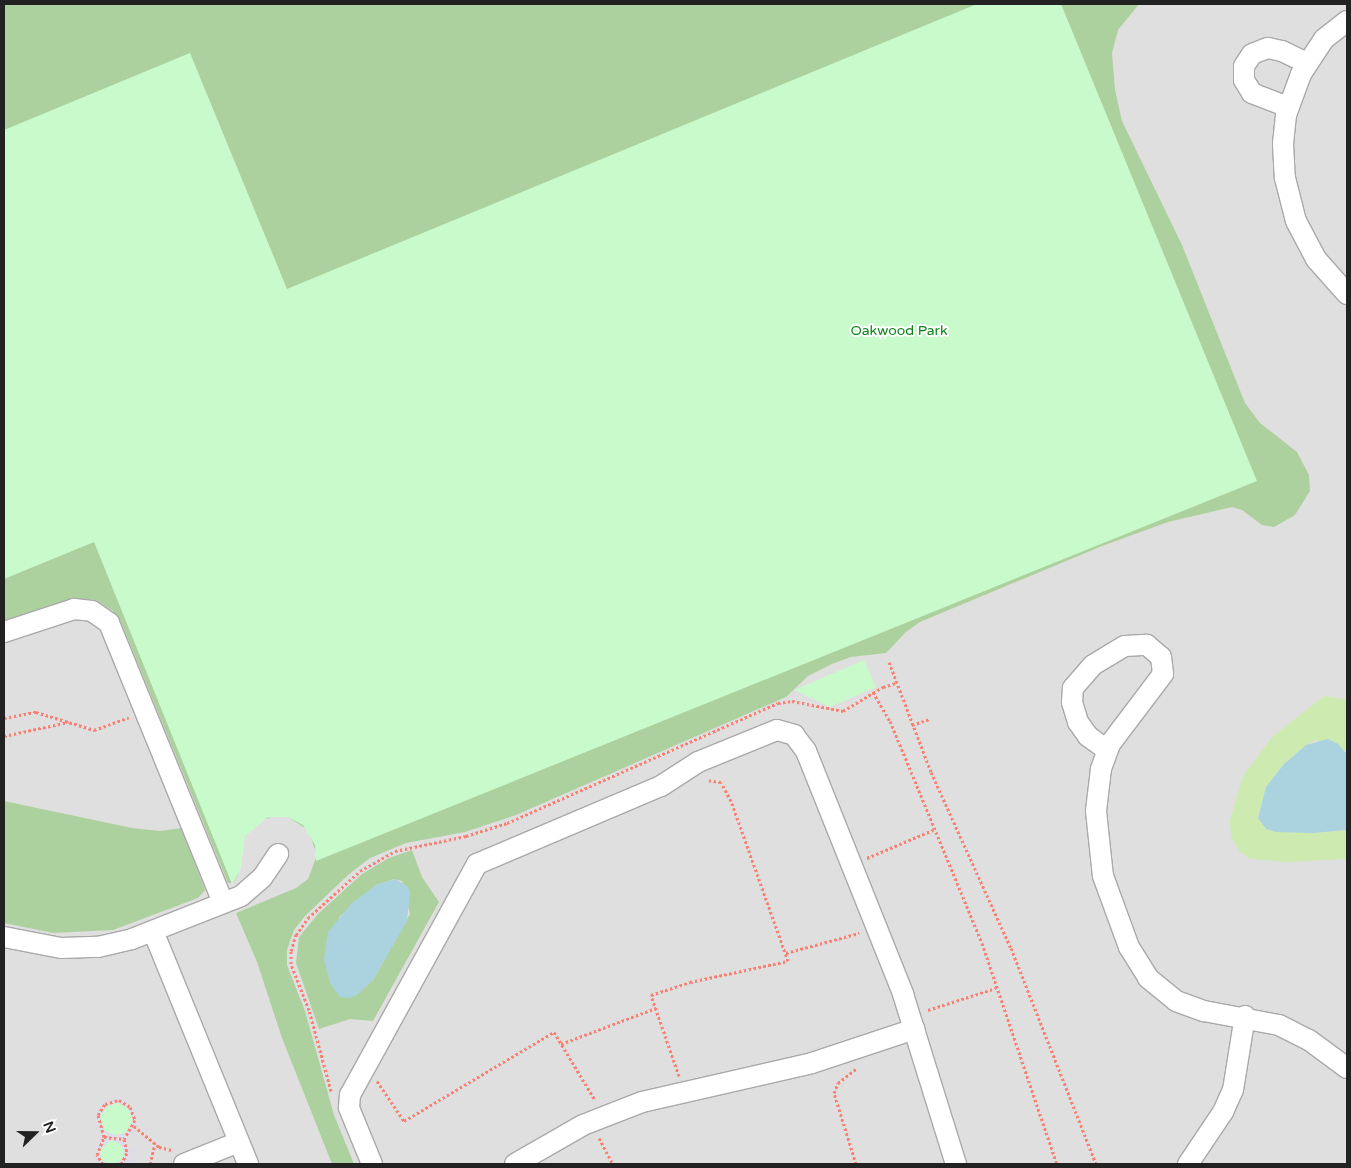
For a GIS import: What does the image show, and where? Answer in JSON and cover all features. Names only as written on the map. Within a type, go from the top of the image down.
[{"type":"street","points":[[1347,21],[1330,33],[1307,62],[1288,107],[1283,161],[1294,215],[1316,259],[1347,294]]},
{"type":"street","points":[[1288,107],[1252,93],[1244,80],[1244,66],[1252,54],[1268,48],[1307,62]]},
{"type":"street","points":[[4,632],[74,609],[97,613],[112,627],[223,903]]},
{"type":"street","points":[[1107,750],[1088,736],[1078,722],[1072,702],[1073,688],[1093,665],[1132,644],[1147,645],[1161,657],[1163,674],[1125,721],[1107,750],[1098,780],[1097,841],[1108,895],[1128,947],[1148,978],[1176,1001],[1204,1011],[1245,1016],[1295,1032],[1347,1068]]},
{"type":"street","points":[[372,1164],[349,1108],[350,1095],[474,868],[494,854],[666,784],[689,767],[771,732],[781,730],[794,735],[806,751],[913,1022],[956,1164]]},
{"type":"street","points":[[4,937],[40,946],[78,948],[112,944],[153,931],[223,903],[254,887],[278,854]]},
{"type":"street","points":[[153,931],[248,1164]]},
{"type":"street","points":[[1188,1164],[1223,1112],[1234,1090],[1245,1016]]},
{"type":"street","points":[[515,1164],[598,1119],[684,1091],[804,1066],[852,1051],[913,1022]]},
{"type":"street","points":[[181,1156],[239,1142]]},
{"type":"path","points":[[889,662],[912,725],[997,913],[1096,1164]]},
{"type":"path","points":[[873,692],[890,721],[933,830],[982,943],[1057,1164]]},
{"type":"path","points":[[4,718],[36,712],[94,730],[145,710]]},
{"type":"path","points":[[912,725],[929,719]]},
{"type":"path","points":[[4,736],[68,721]]},
{"type":"path","points":[[684,1091],[651,995],[690,982],[788,961],[723,784],[701,778],[689,767]]},
{"type":"path","points":[[851,864],[933,830]]},
{"type":"path","points":[[786,953],[876,927]]},
{"type":"path","points":[[913,1022],[996,988]]},
{"type":"path","points":[[561,1044],[656,1008]]},
{"type":"path","points":[[394,1104],[404,1121],[554,1032],[598,1119],[613,1164]]},
{"type":"path","points":[[852,1051],[856,1071],[838,1083],[834,1093],[856,1164]]},
{"type":"path","points":[[103,1164],[97,1152],[104,1137],[98,1115],[102,1106],[112,1101],[122,1101],[130,1107],[135,1116],[134,1126],[124,1139],[127,1153],[121,1164]]},
{"type":"path","points":[[134,1126],[155,1144],[181,1156]]},
{"type":"path","points":[[104,1137],[124,1139]]},
{"type":"path","points":[[150,1164],[155,1144]]},
{"type":"shaded area","points":[[1061,4],[1347,4],[1347,1164],[4,1164],[4,579],[94,542],[232,884],[240,871],[245,836],[268,817],[288,817],[303,825],[315,845],[316,861]]},
{"type":"shaded area","points":[[111,1098],[126,1100],[136,1112],[136,1128],[126,1141],[128,1148],[137,1149],[136,1161],[116,1164],[123,1158],[124,1151],[119,1143],[111,1140],[100,1150],[101,1159],[108,1164],[99,1164],[96,1159],[95,1149],[101,1137],[95,1115],[101,1104]],"holes":[[[118,1103],[128,1108],[133,1120],[126,1133],[114,1135],[104,1130],[100,1116],[107,1106]]]},
{"type":"green space","name":"Oakwood Park","points":[[4,4],[1139,4],[1118,30],[1112,53],[1115,90],[1122,121],[1182,245],[1245,403],[1260,423],[1297,452],[1309,475],[1310,491],[1295,515],[1274,527],[1262,525],[1242,510],[1232,507],[1168,522],[1102,546],[920,622],[906,632],[886,653],[851,657],[832,664],[808,676],[786,697],[516,815],[465,832],[406,843],[370,858],[348,875],[305,916],[294,930],[287,950],[287,965],[305,1011],[334,1115],[354,1164],[332,1164],[282,1038],[257,962],[236,913],[296,888],[308,879],[317,855],[308,830],[288,817],[276,815],[260,821],[245,836],[238,875],[233,883],[228,883],[121,622],[113,611],[96,600],[73,598],[4,621],[4,558],[302,296],[4,186]]},
{"type":"green space","name":"Oakwood Park","points":[[977,4],[1061,4],[1257,481],[316,861],[315,845],[303,825],[288,817],[268,817],[245,836],[240,871],[232,884],[94,542],[4,579],[4,130],[190,53],[287,289]]},
{"type":"green space","points":[[864,660],[876,687],[830,707],[794,690]]},
{"type":"green space","points":[[1324,696],[1347,700],[1347,754],[1345,750],[1316,740],[1306,745],[1284,764],[1266,787],[1258,818],[1313,833],[1347,830],[1347,859],[1287,862],[1250,859],[1240,852],[1231,837],[1230,820],[1243,776],[1273,736]]},
{"type":"green space","points":[[4,801],[132,828],[160,831],[182,828],[205,890],[198,898],[113,930],[53,933],[4,923]]},
{"type":"green space","points":[[412,850],[422,877],[439,902],[373,1021],[350,1019],[319,1029],[296,963],[299,937],[318,914],[362,874],[389,858]],"holes":[[[394,879],[402,881],[410,914],[373,980],[339,917],[376,885]]]},
{"type":"green space","points":[[116,1103],[128,1107],[132,1119],[128,1131],[116,1135],[104,1131],[100,1119],[104,1107]]},
{"type":"green space","points":[[112,1141],[121,1144],[124,1153],[121,1162],[112,1165],[103,1162],[100,1153],[103,1144]]},
{"type":"water","points":[[1328,739],[1338,744],[1347,754],[1347,830],[1313,833],[1276,832],[1266,829],[1258,818],[1266,787],[1284,764],[1306,745]]},
{"type":"water","points":[[395,879],[407,886],[410,892],[407,921],[373,980],[357,995],[350,998],[340,997],[330,983],[324,959],[328,932],[351,904],[376,885]]}]
